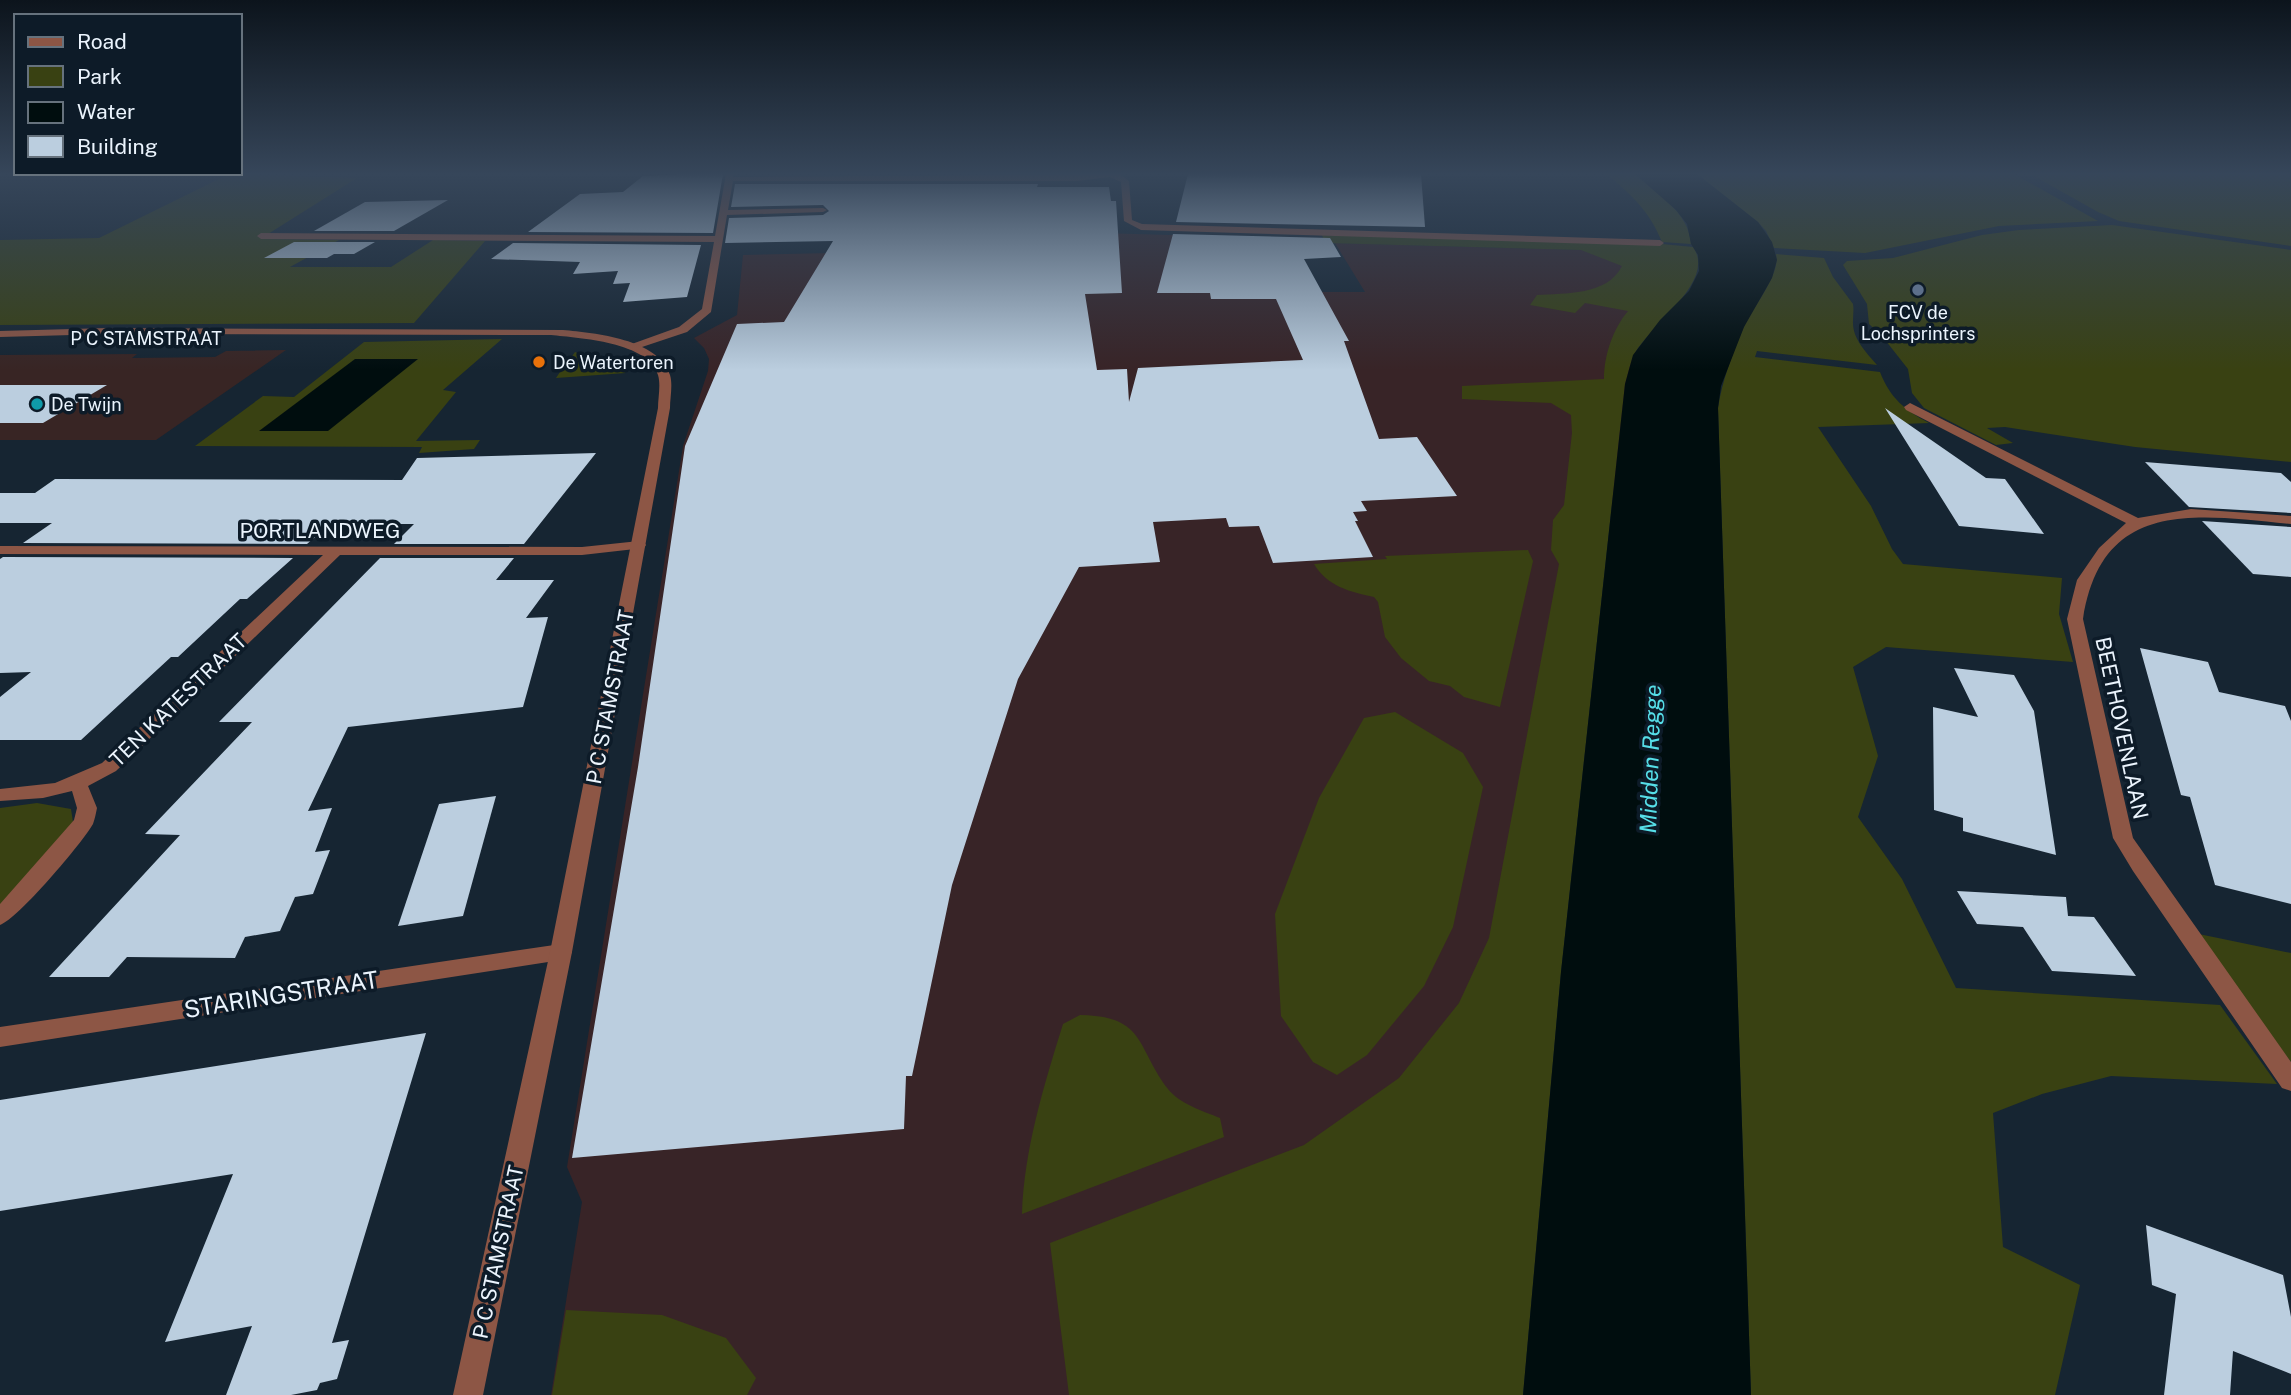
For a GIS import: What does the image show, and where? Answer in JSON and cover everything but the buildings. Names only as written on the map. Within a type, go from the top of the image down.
[{"type":"street","points":[[633,347],[682,329],[703,316],[707,310],[719,239]]},
{"type":"street","points":[[1533,239],[1660,243]]},
{"type":"street","name":"P C STAMSTRAAT","points":[[0,334],[150,339],[291,333],[526,331],[586,335],[633,347],[653,359],[664,374],[664,408],[561,952],[468,1395]]},
{"type":"street","points":[[1910,407],[2137,523],[2181,515],[2213,514],[2291,520]]},
{"type":"street","name":"BEETHOVENLAAN","points":[[2137,523],[2112,544],[2089,574],[2080,588],[2075,619],[2123,838],[2291,1081]]},
{"type":"street","name":"PORTLANDWEG","points":[[0,550],[582,551],[639,545]]},
{"type":"street","name":"TEN KATESTRAAT","points":[[0,795],[36,794],[78,784],[109,767],[336,551]]},
{"type":"street","points":[[0,917],[27,890],[83,823],[89,811],[88,802],[78,784]]},
{"type":"street","name":"STARINGSTRAAT","points":[[0,1037],[561,952]]},
{"type":"shaded area","points":[[844,239],[1275,239],[1295,292],[1365,292],[1335,243],[1652,252],[1469,1395],[551,1395],[582,1202],[567,1167],[683,446],[708,371],[709,359],[704,348],[694,338],[737,315],[743,255],[833,253]]},
{"type":"shaded area","points":[[286,350],[156,440],[0,440],[0,355],[137,354],[132,358],[215,357],[226,351]]},
{"type":"green space","points":[[1324,239],[1477,239],[1662,244],[1693,247],[1698,260],[1696,274],[1689,288],[1635,353],[1625,384],[1561,972],[1523,1395],[1069,1395],[1050,1243],[1304,1145],[1399,1078],[1459,1003],[1489,938],[1559,564],[1551,550],[1553,520],[1564,505],[1572,433],[1571,415],[1551,403],[1462,399],[1462,386],[1604,379],[1610,343],[1628,311],[1585,303],[1575,313],[1530,305],[1537,295],[1572,293],[1596,288],[1615,276],[1622,266],[1581,250],[1325,243]]},
{"type":"green space","points":[[1661,239],[1690,239],[1691,244],[1662,242]]},
{"type":"green space","points":[[1770,239],[1934,239],[1865,253],[1774,248]]},
{"type":"green space","points":[[1966,239],[2213,239],[2291,250],[2291,462],[2135,447],[2005,427],[1987,428],[2013,443],[1996,445],[1924,408],[1912,393],[1908,369],[1869,324],[1867,304],[1843,265],[1847,261],[1893,258]]},
{"type":"green space","points":[[2244,239],[2291,239],[2291,246]]},
{"type":"green space","points":[[0,240],[339,240],[290,267],[391,267],[433,240],[485,241],[414,323],[0,325]]},
{"type":"green space","points":[[1776,254],[1824,258],[1833,277],[1853,304],[1855,334],[1877,365],[1757,351],[1755,357],[1880,372],[1888,389],[1899,402],[1929,423],[1818,427],[1871,506],[1892,549],[1903,564],[2062,578],[2059,614],[2073,662],[1886,647],[1853,667],[1878,756],[1858,817],[1902,879],[1956,988],[2220,1005],[2277,1084],[2111,1076],[2042,1094],[1993,1113],[2003,1247],[2080,1285],[2055,1395],[1751,1395],[1718,408],[1731,358],[1747,321],[1770,282]]},
{"type":"green space","points":[[502,339],[443,390],[456,392],[416,441],[480,440],[474,449],[419,453],[422,447],[195,446],[263,396],[294,397],[364,342]]},
{"type":"green space","points":[[575,352],[626,373],[556,378],[562,369],[570,369],[575,362],[568,362]]},
{"type":"green space","points":[[1528,550],[1533,561],[1500,707],[1464,697],[1450,686],[1429,681],[1401,658],[1385,637],[1378,602],[1374,597],[1332,583],[1314,564],[1387,559],[1385,556]]},
{"type":"green space","points":[[1395,712],[1463,753],[1483,787],[1453,927],[1424,986],[1367,1055],[1337,1075],[1313,1062],[1281,1016],[1275,914],[1319,798],[1364,718]]},
{"type":"green space","points":[[37,803],[71,809],[73,822],[0,905],[0,808]]},
{"type":"green space","points":[[2194,933],[2291,953],[2291,1062],[2199,941]]},
{"type":"green space","points":[[1080,1015],[1117,1021],[1128,1028],[1137,1037],[1168,1089],[1185,1103],[1220,1118],[1224,1137],[1022,1214],[1031,1142],[1049,1070],[1063,1024]]},
{"type":"green space","points":[[566,1310],[662,1315],[726,1338],[756,1378],[747,1395],[552,1395]]},
{"type":"water","name":"Midden Regge","points":[[1690,239],[1770,239],[1777,260],[1772,278],[1744,327],[1721,386],[1718,408],[1751,1395],[1523,1395],[1561,972],[1625,384],[1633,355],[1660,320],[1689,291],[1699,271],[1698,255]]},
{"type":"water","points":[[355,359],[418,359],[328,431],[259,431]]},
{"type":"place","name":"FCV de Lochsprinters","points":[[1918,290]]},
{"type":"place","name":"De Watertoren","points":[[539,362]]},
{"type":"place","name":"De Twijn","points":[[37,404]]}]
